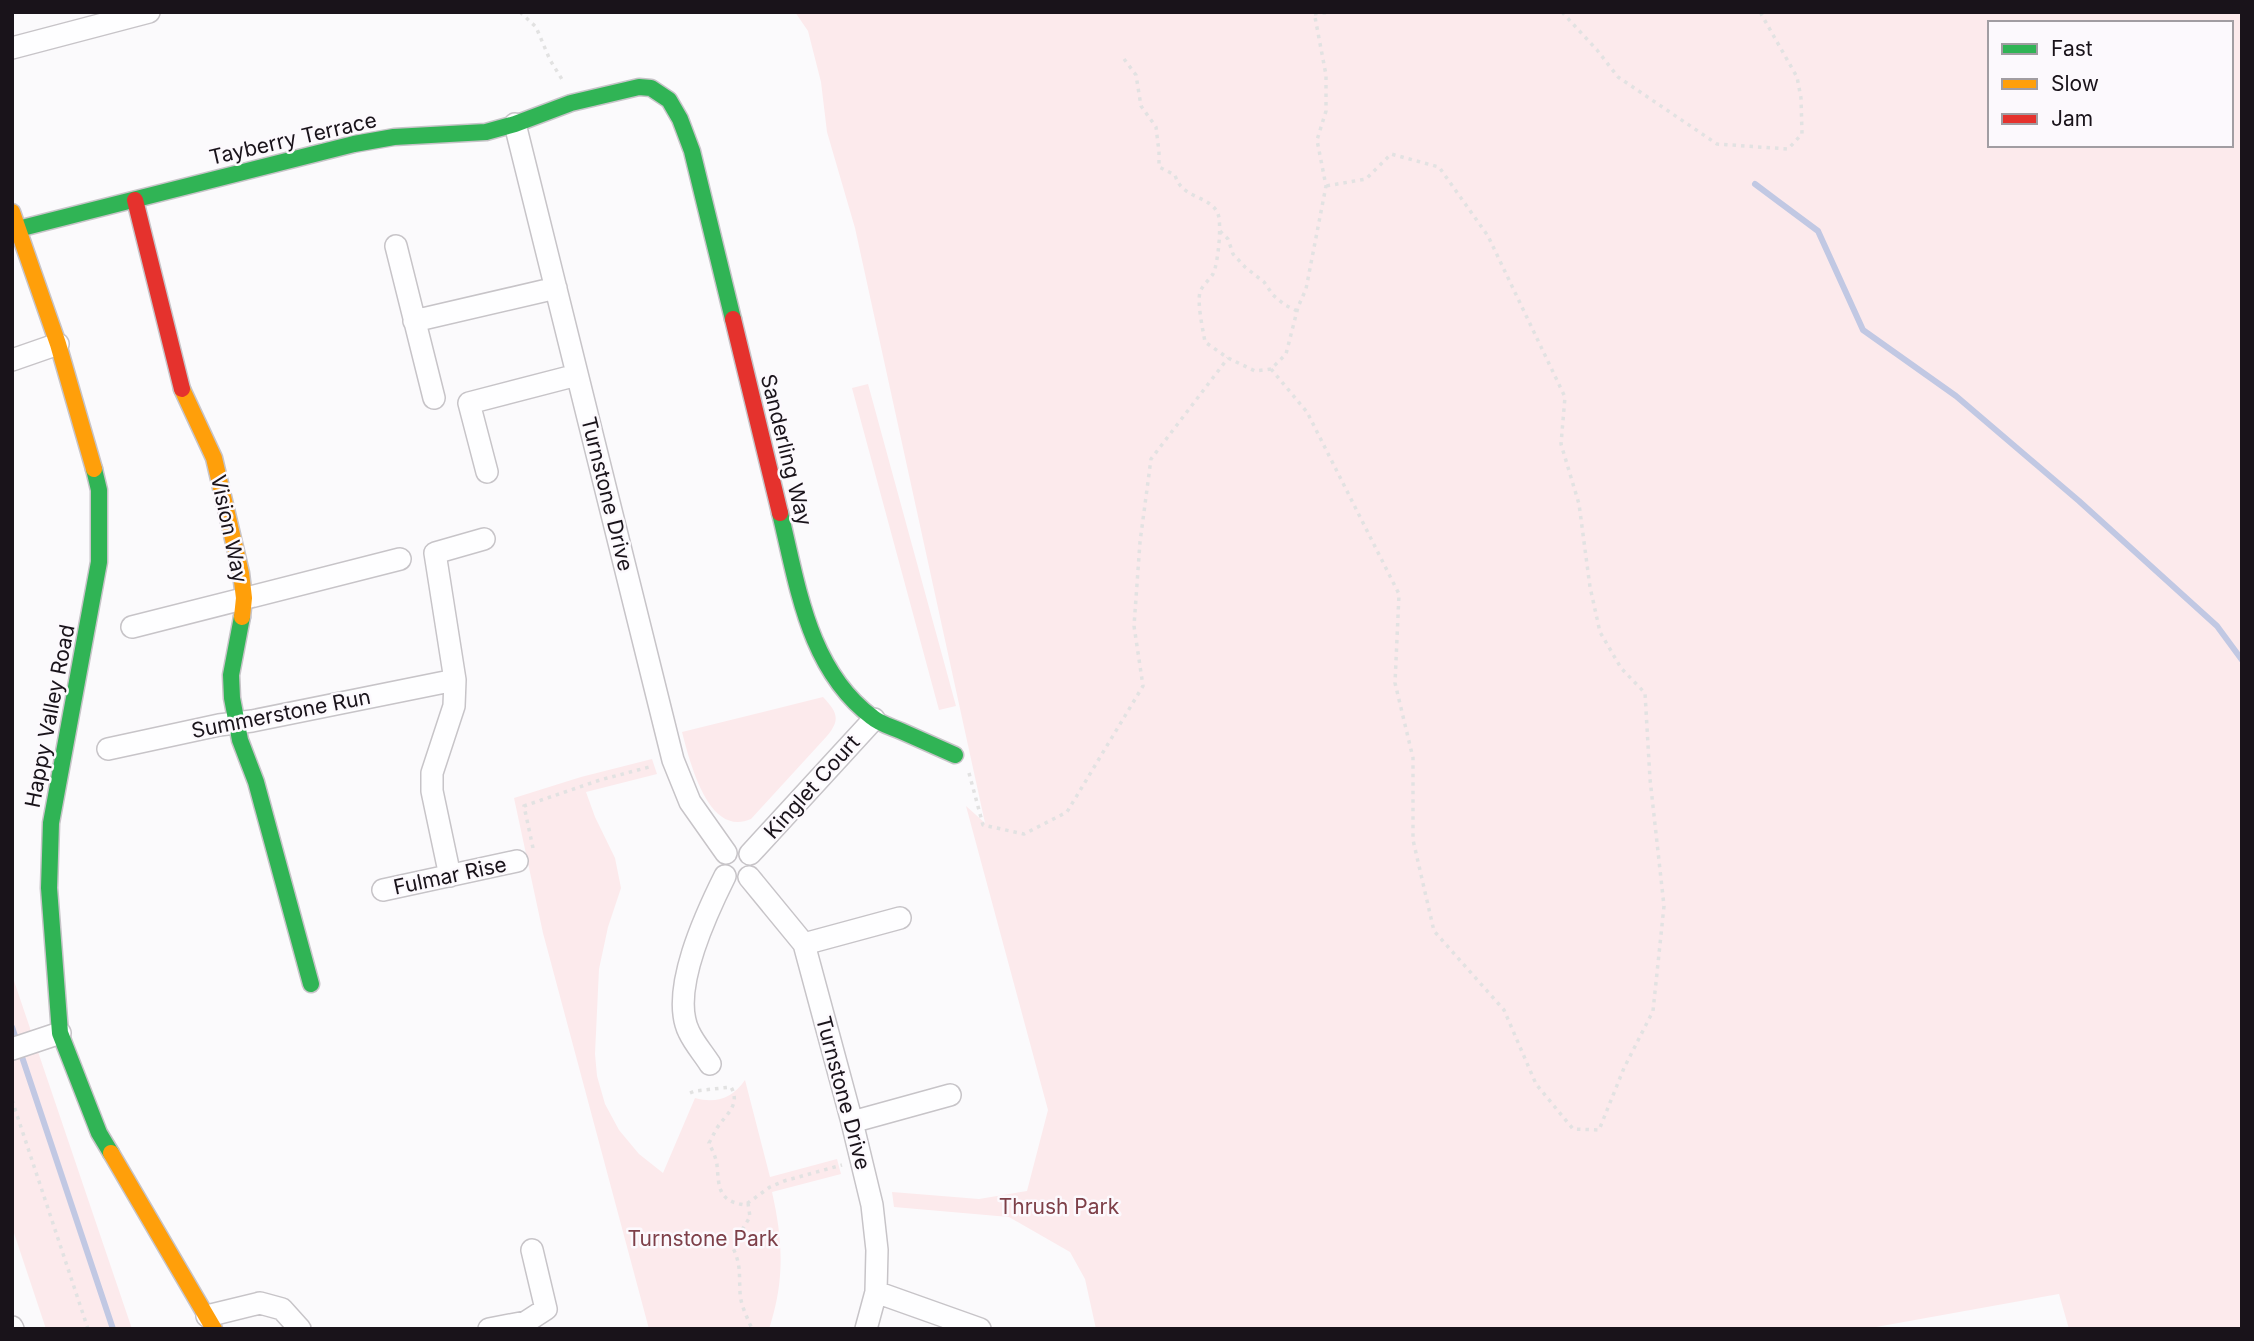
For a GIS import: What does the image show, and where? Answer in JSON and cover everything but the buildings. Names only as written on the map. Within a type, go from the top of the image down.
[{"type":"street","points":[[12,48],[149,12]]},
{"type":"street","name":"Tayberry Terrace","points":[[18,229],[354,144],[394,137],[468,134],[516,124],[571,103],[639,88],[650,87],[660,91]]},
{"type":"street","name":"Sanderling Way","points":[[660,91],[674,108],[692,151],[803,608],[815,644],[828,669],[852,699],[874,719],[961,761]]},
{"type":"street","name":"Turnstone Drive","points":[[516,124],[673,760],[691,802],[726,853]]},
{"type":"street","name":"Vision Way","points":[[135,200],[183,393],[214,458],[241,573],[244,598],[242,623],[231,675],[235,722],[256,782],[311,984]]},
{"type":"street","name":"Happy Valley Road","points":[[12,211],[58,344],[99,489],[99,562],[51,823],[49,888],[60,1033],[99,1133],[211,1322]]},
{"type":"street","points":[[396,246],[434,398]]},
{"type":"street","points":[[414,321],[556,288]]},
{"type":"street","points":[[12,360],[58,344]]},
{"type":"street","points":[[487,472],[469,403],[577,375]]},
{"type":"street","points":[[450,876],[432,791],[432,773],[454,706],[455,680],[435,553],[484,539]]},
{"type":"street","points":[[132,627],[400,559]]},
{"type":"street","name":"Summerstone Run","points":[[108,749],[455,680]]},
{"type":"street","name":"Kinglet Court","points":[[750,854],[874,719]]},
{"type":"street","points":[[734,848],[743,849],[750,854],[754,870],[749,877],[734,882],[725,876],[722,861],[726,853],[734,848]]},
{"type":"street","name":"Fulmar Rise","points":[[383,890],[517,862]]},
{"type":"street","points":[[710,1064],[688,1031],[684,1010],[686,980],[694,942],[725,876]]},
{"type":"street","name":"Turnstone Drive","points":[[749,877],[804,944],[852,1122],[872,1205],[877,1250],[876,1292],[866,1329]]},
{"type":"street","points":[[804,944],[900,918]]},
{"type":"street","points":[[12,1049],[60,1033]]},
{"type":"street","points":[[852,1122],[950,1095]]},
{"type":"street","points":[[489,1329],[526,1322],[546,1309],[532,1250]]},
{"type":"street","points":[[876,1292],[980,1329]]},
{"type":"street","points":[[211,1322],[260,1303],[282,1309],[300,1329]]},
{"type":"path","points":[[520,12],[536,27],[566,88]]},
{"type":"path","points":[[1124,59],[1136,75],[1141,106],[1156,127],[1158,167],[1174,175],[1184,191],[1210,204],[1218,214],[1219,254],[1214,272],[1200,292],[1205,342],[1255,372],[1271,369],[1286,354],[1297,310],[1309,279],[1326,186],[1317,140],[1326,111],[1326,75],[1314,13],[1332,12]]},
{"type":"path","points":[[1562,12],[1618,77],[1717,144],[1788,149],[1802,134],[1801,98],[1797,77],[1760,12]]},
{"type":"path","points":[[1271,369],[1307,412],[1399,594],[1395,683],[1413,758],[1413,840],[1434,931],[1504,1010],[1536,1084],[1573,1129],[1600,1130],[1624,1068],[1653,1011],[1664,906],[1650,779],[1645,693],[1621,668],[1600,632],[1590,587],[1579,504],[1561,444],[1566,397],[1488,236],[1440,167],[1391,154],[1366,179],[1326,186]]},
{"type":"path","points":[[1219,229],[1228,239],[1233,254],[1245,267],[1264,282],[1273,295],[1285,305],[1297,310]]},
{"type":"path","points":[[961,761],[983,825],[1024,834],[1067,812],[1143,686],[1134,626],[1140,542],[1151,459],[1228,358]]},
{"type":"path","points":[[532,842],[524,806],[600,780],[653,766]]},
{"type":"path","points":[[690,1093],[731,1087],[736,1099],[709,1143],[717,1162],[720,1192],[732,1203],[745,1205],[770,1187],[784,1181],[842,1165]]},
{"type":"path","points":[[12,1100],[88,1329]]},
{"type":"path","points":[[748,1203],[750,1217],[733,1248],[741,1273],[740,1293],[751,1329]]},
{"type":"green space","name":"Thrush Park","points":[[795,12],[2242,12],[2242,1329],[2069,1329],[2059,1294],[1865,1329],[1096,1329],[1085,1279],[1070,1252],[1009,1217],[894,1207],[892,1192],[979,1199],[1027,1191],[1048,1110],[966,806],[985,823],[855,228],[827,132],[821,82],[808,31]]},
{"type":"green space","points":[[868,384],[956,706],[939,710],[852,388]]},
{"type":"green space","points":[[823,697],[836,716],[834,725],[751,819],[736,822],[723,818],[712,808],[696,778],[682,732]]},
{"type":"green space","name":"Turnstone Park","points":[[652,759],[657,774],[586,792],[615,858],[621,888],[608,927],[599,969],[595,1054],[597,1076],[605,1104],[619,1130],[639,1154],[663,1173],[695,1098],[723,1098],[735,1091],[745,1080],[770,1177],[837,1159],[841,1174],[772,1192],[781,1260],[778,1294],[769,1329],[649,1329],[543,933],[514,798]]},
{"type":"green space","points":[[12,975],[132,1329],[46,1329],[12,1227]]},
{"type":"waterway","points":[[1755,184],[1818,231],[1863,330],[1956,396],[2079,501],[2217,626],[2242,660]]},
{"type":"waterway","points":[[12,1027],[113,1329]]},
{"type":"traffic: fast","points":[[18,229],[354,144],[394,137],[486,132],[571,103],[639,87],[651,88],[669,100],[680,119],[692,151],[733,319]]},
{"type":"traffic: fast","points":[[94,469],[99,490],[99,562],[51,823],[49,888],[60,1033],[99,1133],[111,1153]]},
{"type":"traffic: fast","points":[[780,513],[800,597],[820,651],[833,675],[850,697],[875,719],[955,755]]},
{"type":"traffic: fast","points":[[242,617],[231,675],[232,698],[240,740],[256,782],[311,984]]},
{"type":"traffic: slow","points":[[12,212],[58,344],[94,469]]},
{"type":"traffic: slow","points":[[182,389],[214,458],[241,573],[244,598],[242,617]]},
{"type":"traffic: slow","points":[[111,1153],[214,1329]]},
{"type":"traffic: jam","points":[[135,200],[182,389]]},
{"type":"traffic: jam","points":[[733,319],[780,513]]}]
